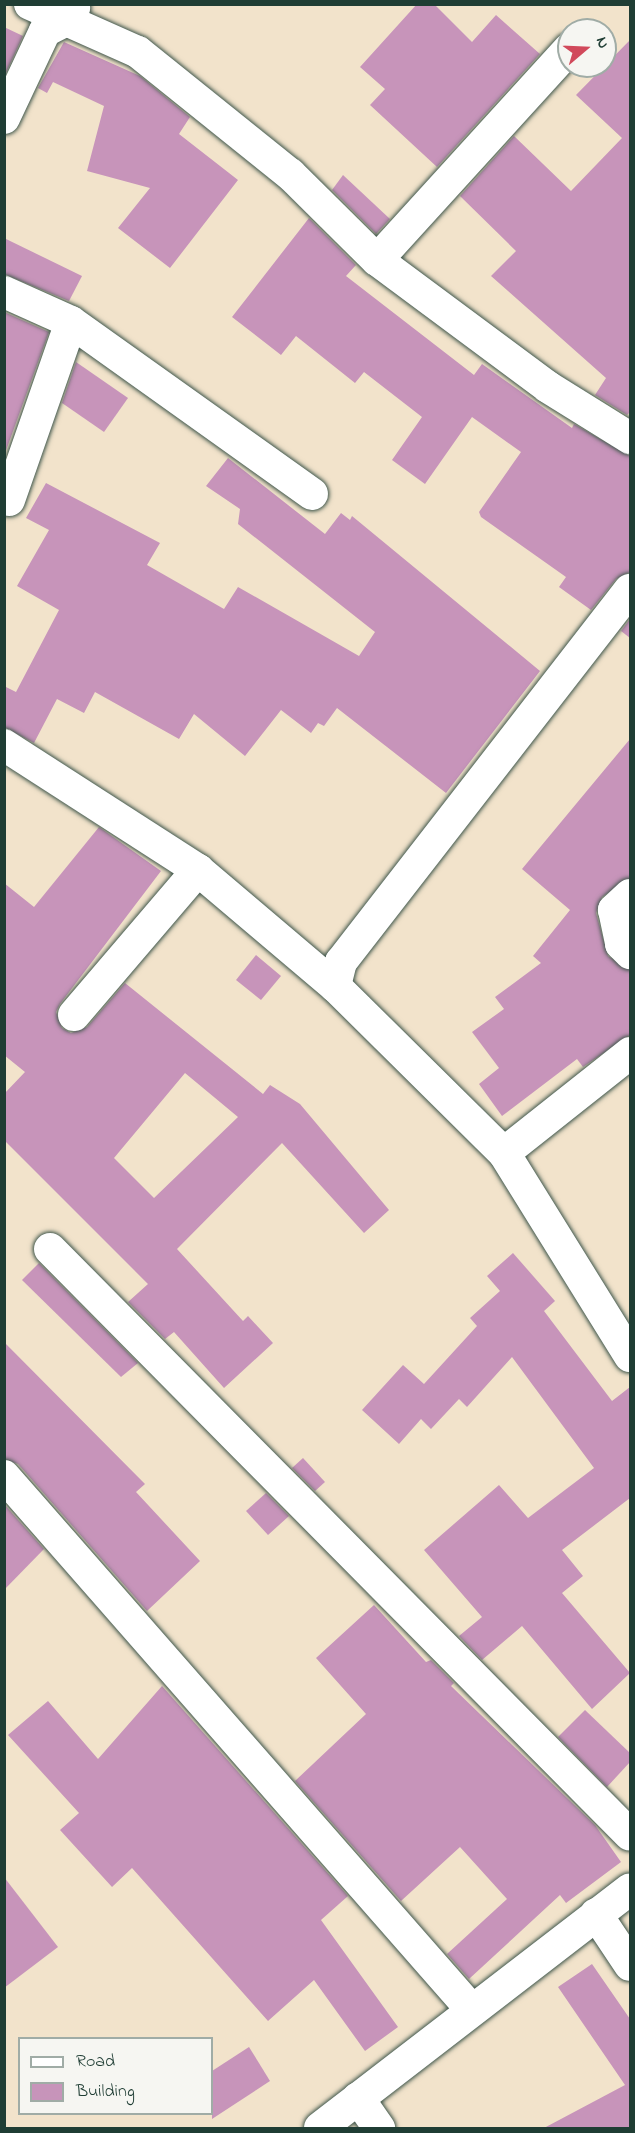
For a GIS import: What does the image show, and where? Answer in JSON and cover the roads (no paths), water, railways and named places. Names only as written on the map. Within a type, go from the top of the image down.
[{"type":"street","points":[[30,4],[71,13],[138,52],[290,174],[377,260],[548,387],[630,438]]},
{"type":"street","points":[[4,118],[45,31],[71,13]]},
{"type":"street","points":[[377,260],[557,62]]},
{"type":"street","points":[[4,292],[71,322],[312,494]]},
{"type":"street","points":[[9,500],[71,322]]},
{"type":"street","points":[[334,986],[341,962],[630,590]]},
{"type":"street","points":[[4,745],[198,870],[334,986],[504,1154],[630,1356]]},
{"type":"street","points":[[74,1016],[198,870]]},
{"type":"street","points":[[630,895],[614,910],[621,944],[630,953]]},
{"type":"street","points":[[504,1154],[630,1053]]},
{"type":"street","points":[[50,1249],[630,1835]]},
{"type":"street","points":[[4,1476],[470,2008]]},
{"type":"street","points":[[320,2128],[470,2008],[630,1889]]},
{"type":"street","points":[[596,1914],[630,1965]]},
{"type":"street","points":[[358,2098],[379,2128]]}]
